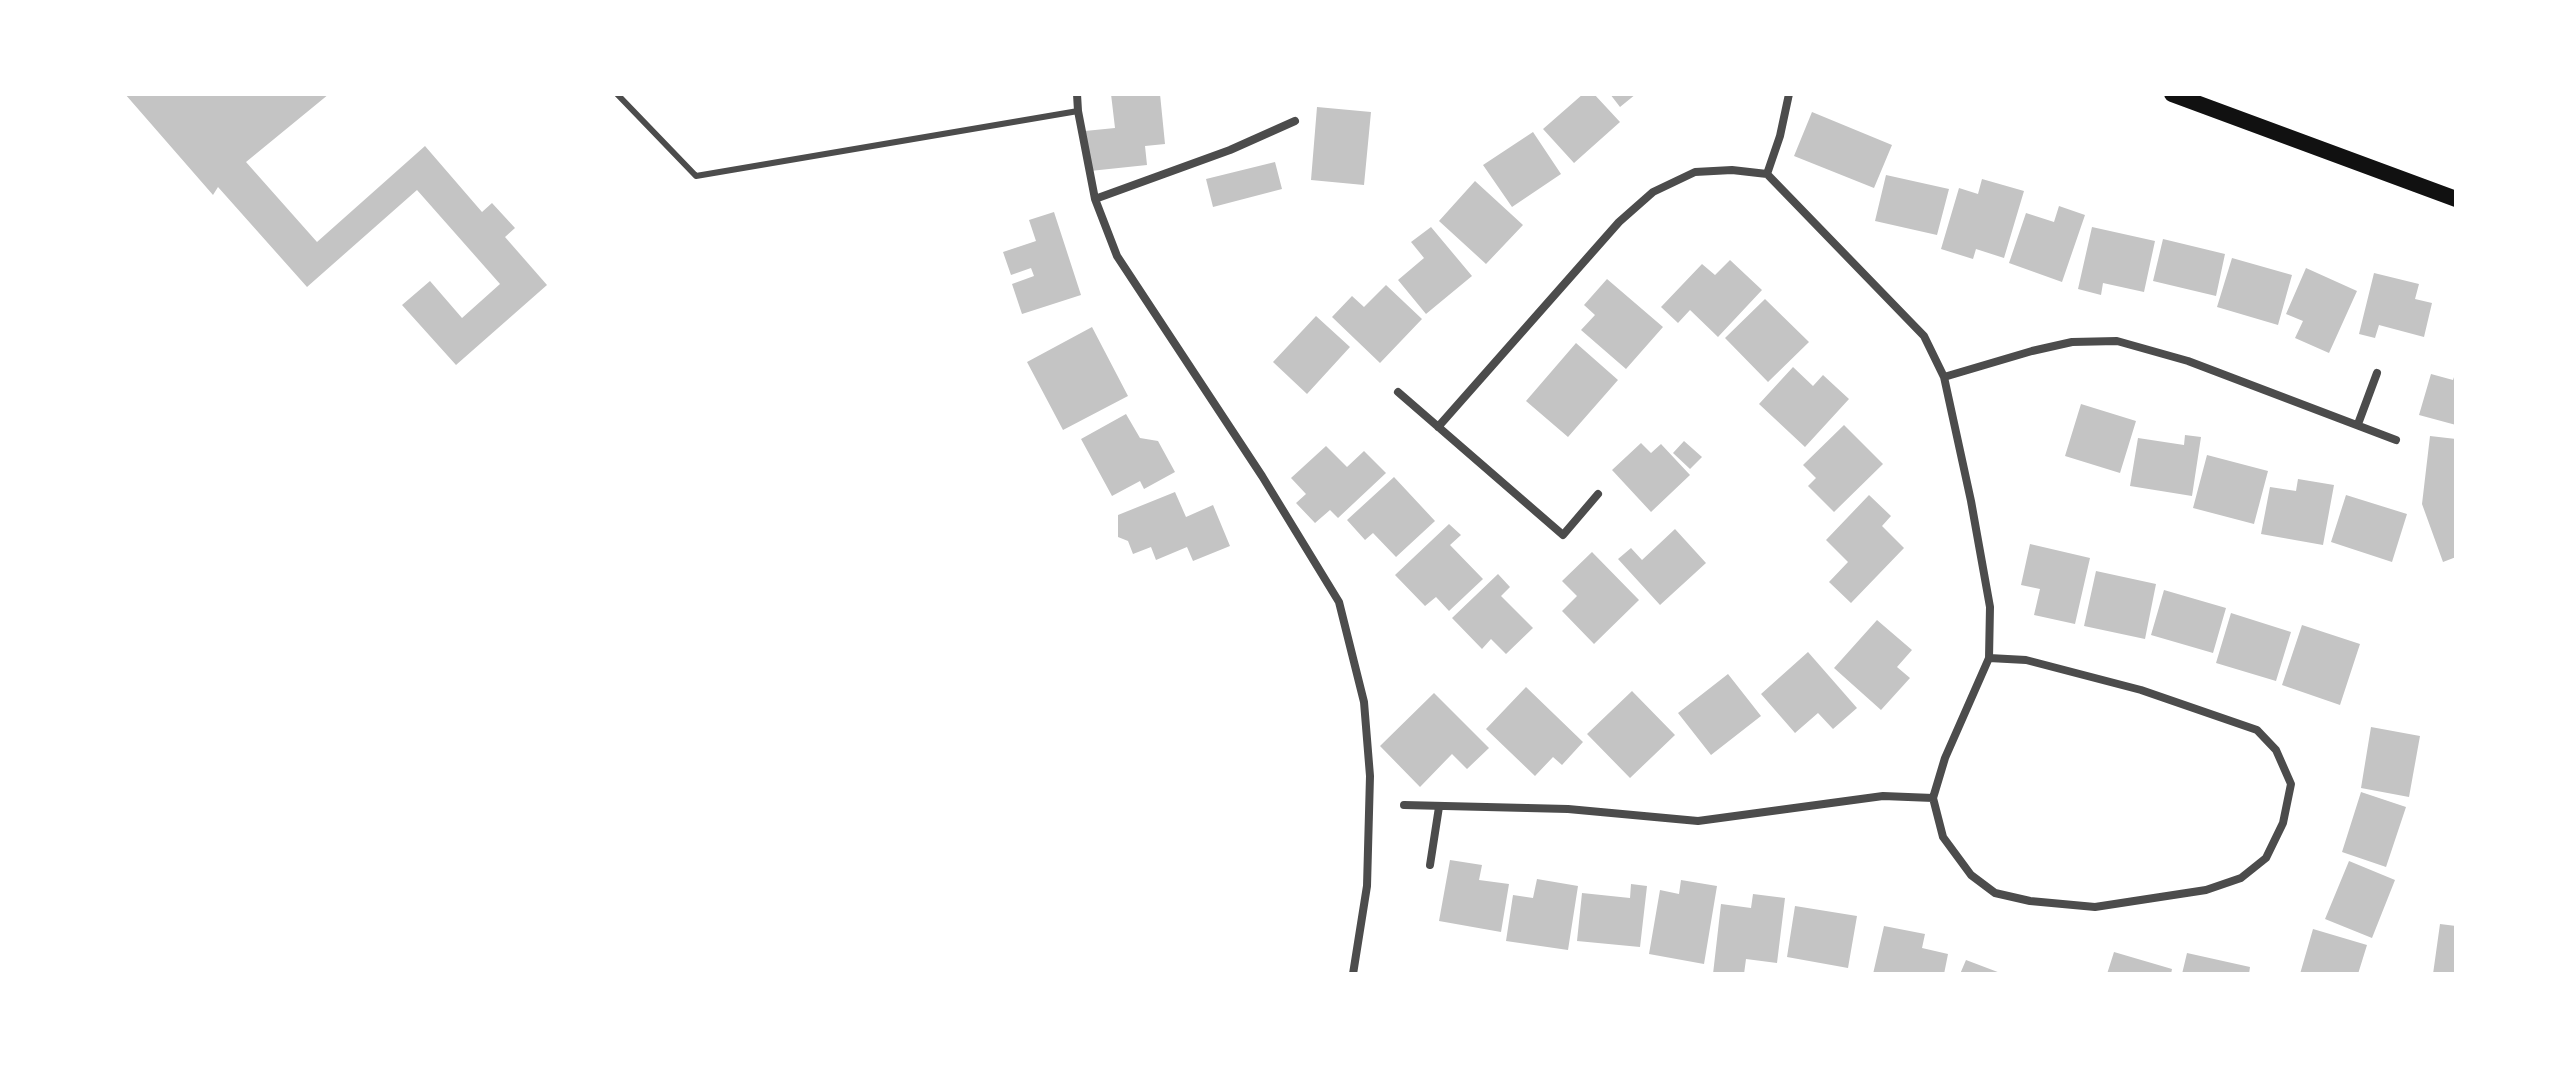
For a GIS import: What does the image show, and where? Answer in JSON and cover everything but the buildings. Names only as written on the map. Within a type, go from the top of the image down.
[{"type":"main road","points":[[2172,94],[2456,199]]},
{"type":"street","points":[[1077,94],[1095,199],[1117,256],[1262,476],[1339,602],[1364,702],[1370,776],[1367,886],[1353,974]]},
{"type":"street","points":[[1767,174],[1780,136],[1789,94]]},
{"type":"street","points":[[1095,199],[1230,150],[1295,121]]},
{"type":"street","points":[[1438,427],[1619,222],[1653,192],[1695,172],[1732,170],[1767,174],[1924,336],[1944,377],[1990,607],[1989,658],[1950,743],[1933,798],[1943,837],[1971,875],[1995,893],[2030,901],[2095,907],[2206,890],[2241,878],[2266,858],[2283,823],[2291,784],[2276,750],[2257,730],[2141,690],[2026,660],[1989,658]]},
{"type":"street","points":[[1944,377],[2072,342],[2117,341],[2188,361],[2396,440]]},
{"type":"street","points":[[2358,424],[2377,373]]},
{"type":"street","points":[[1398,392],[1563,535],[1598,494]]},
{"type":"street","points":[[1404,805],[1568,809],[1698,821],[1883,796],[1933,798]]},
{"type":"street","points":[[1430,865],[1439,807]]},
{"type":"lane","points":[[617,94],[696,176],[1078,111]]}]
